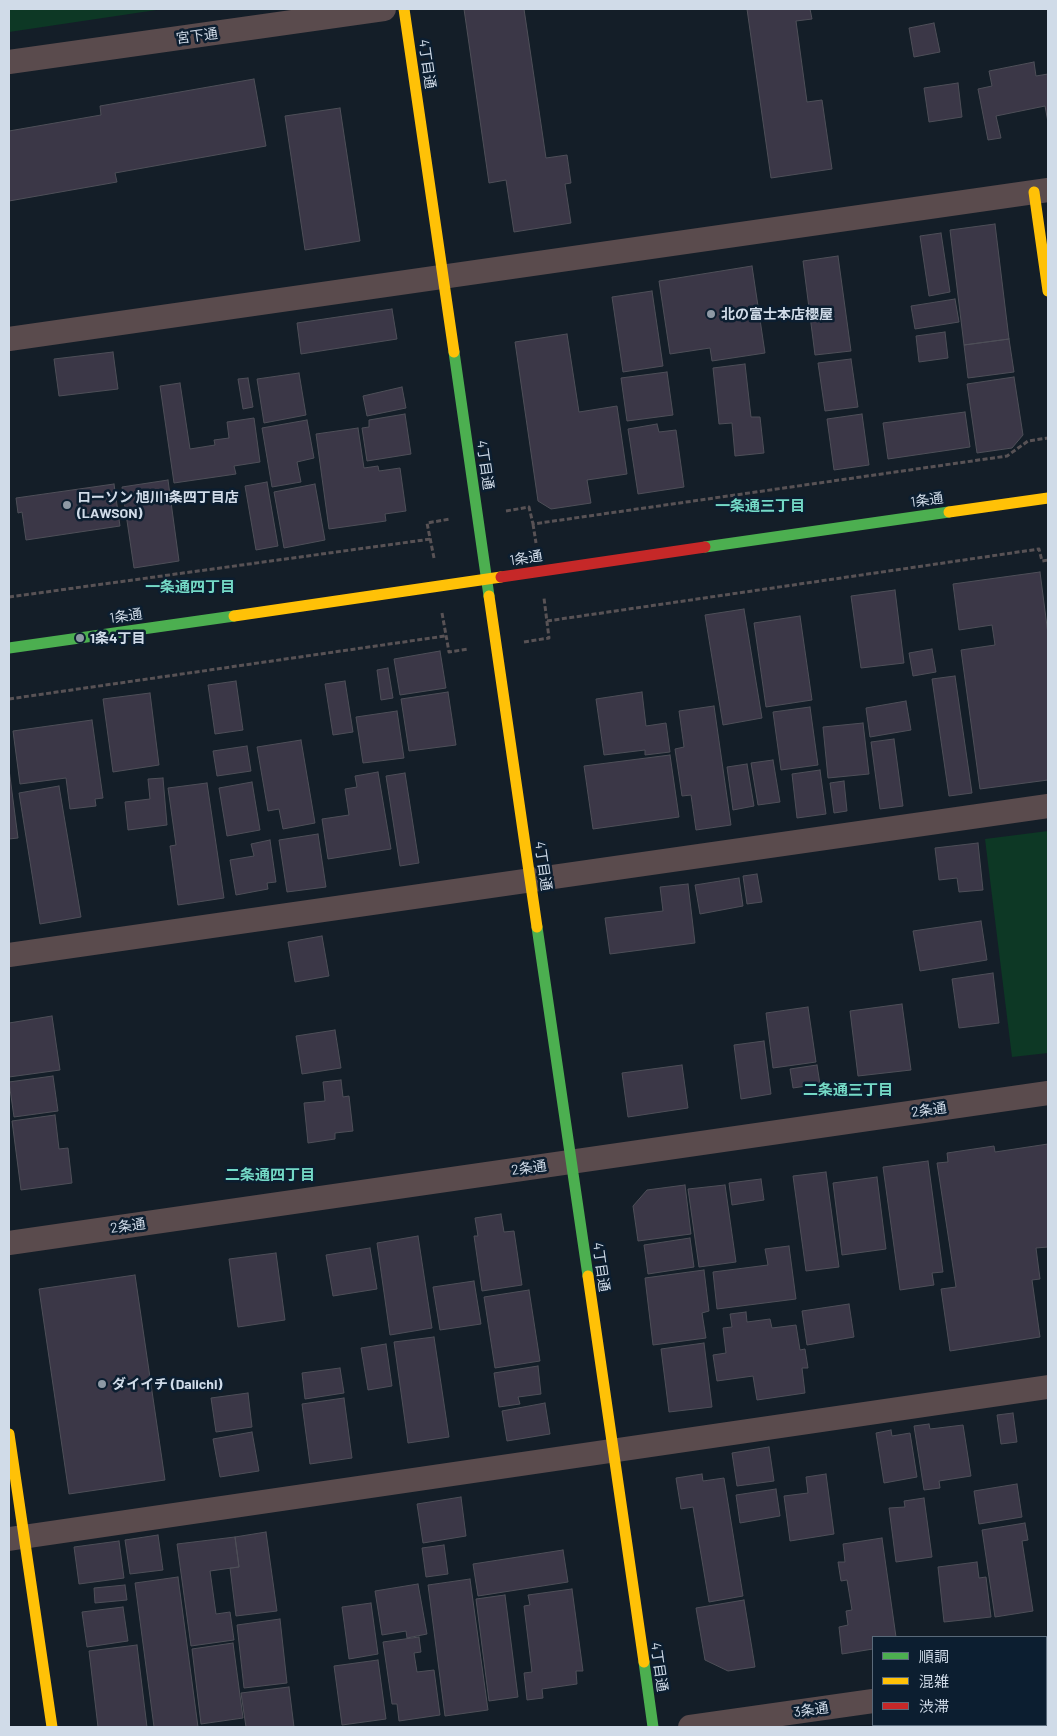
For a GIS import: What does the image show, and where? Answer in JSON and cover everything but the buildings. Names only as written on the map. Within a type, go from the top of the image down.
[{"type":"street","name":"宮下通","points":[[9,62],[384,9]]},
{"type":"street","name":"4丁目通","points":[[404,9],[653,1727]]},
{"type":"street","points":[[9,339],[1041,191],[1048,291]]},
{"type":"street","name":"1条通","points":[[9,648],[1048,498]]},
{"type":"street","points":[[9,955],[1048,806]]},
{"type":"street","name":"2条通","points":[[9,1243],[1048,1093]]},
{"type":"street","points":[[16,1538],[1048,1387]]},
{"type":"street","points":[[9,1434],[16,1538],[52,1727]]},
{"type":"street","name":"3条通","points":[[690,1727],[872,1701]]},
{"type":"path","points":[[529,508],[533,524],[1007,456],[1028,441],[1048,438]]},
{"type":"path","points":[[9,597],[431,539],[427,523]]},
{"type":"path","points":[[549,638],[547,621],[1039,549],[1042,561],[1048,560]]},
{"type":"path","points":[[9,699],[445,636],[449,652]]},
{"type":"green space","points":[[9,9],[163,9],[9,32]]},
{"type":"green space","points":[[1048,831],[1048,1053],[1012,1057],[985,839]]},
{"type":"traffic: fast","points":[[454,352],[489,596]]},
{"type":"traffic: fast","points":[[705,547],[949,512]]},
{"type":"traffic: fast","points":[[9,648],[234,616]]},
{"type":"traffic: fast","points":[[537,927],[588,1276]]},
{"type":"traffic: fast","points":[[644,1662],[653,1727]]},
{"type":"traffic: slow","points":[[404,9],[454,352]]},
{"type":"traffic: slow","points":[[1034,192],[1048,291]]},
{"type":"traffic: slow","points":[[949,512],[1048,498]]},
{"type":"traffic: slow","points":[[234,616],[501,577]]},
{"type":"traffic: slow","points":[[489,596],[537,927]]},
{"type":"traffic: slow","points":[[588,1276],[644,1662]]},
{"type":"traffic: slow","points":[[9,1434],[52,1727]]},
{"type":"traffic: jam","points":[[501,577],[705,547]]},
{"type":"place","name":"北の富士本店櫻屋","points":[[711,314]]},
{"type":"place","name":"ローソン 旭川1条四丁目店 (LAWSON)","points":[[67,505]]},
{"type":"place","name":"1条4丁目","points":[[80,638]]},
{"type":"place","name":"ダイイチ (Daiichi)","points":[[102,1384]]},
{"type":"district","name":"一条通三丁目","points":[[760,506]]},
{"type":"district","name":"一条通四丁目","points":[[190,587]]},
{"type":"district","name":"二条通三丁目","points":[[848,1090]]},
{"type":"district","name":"二条通四丁目","points":[[270,1175]]}]
